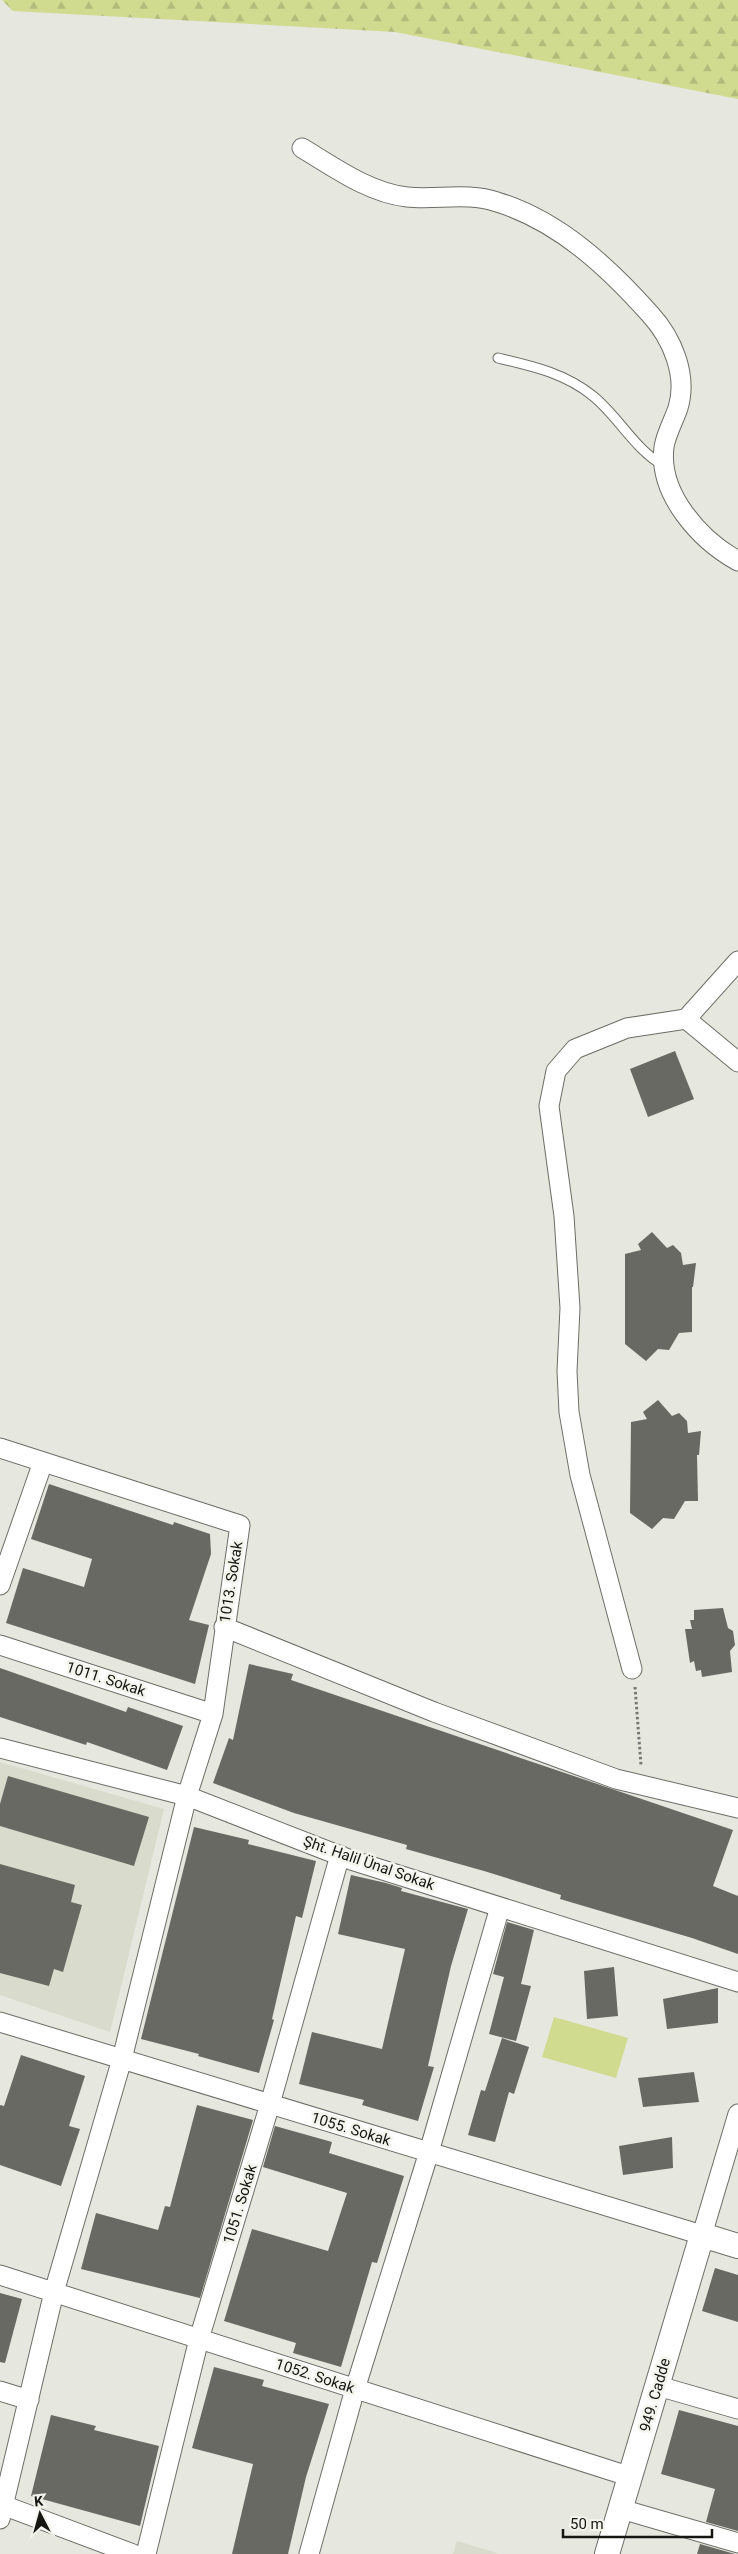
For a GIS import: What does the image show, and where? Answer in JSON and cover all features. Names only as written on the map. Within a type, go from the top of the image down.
[{"type":"street","points":[[302,148],[378,190],[405,197],[466,196],[496,201],[550,224],[588,253],[651,315],[669,339],[678,361],[680,382],[679,406],[664,446],[664,466],[674,496],[690,520],[724,553],[738,561]]},
{"type":"street","points":[[632,1669],[580,1475],[569,1412],[567,1372],[570,1308],[565,1235],[549,1106],[556,1070],[575,1049],[627,1028],[686,1019],[738,961]]},
{"type":"street","points":[[686,1019],[738,1062]]},
{"type":"street","name":"1013. Sokak","points":[[0,1448],[240,1525],[212,1714],[187,1796],[122,2059],[54,2292],[1,2509]]},
{"type":"street","points":[[0,1585],[43,1462]]},
{"type":"street","points":[[224,1627],[434,1712],[616,1779],[738,1808]]},
{"type":"street","name":"1011. Sokak","points":[[0,1645],[212,1714]]},
{"type":"street","name":"Şht. Halil Ünal Sokak","points":[[0,1748],[187,1796],[340,1855],[738,1982]]},
{"type":"street","name":"1051. Sokak","points":[[146,2554],[199,2340],[270,2104],[340,1855]]},
{"type":"street","points":[[309,2554],[355,2389],[429,2152],[500,1907]]},
{"type":"street","name":"1055. Sokak","points":[[0,2022],[702,2235]]},
{"type":"street","points":[[738,2114],[702,2235],[738,2246]]},
{"type":"street","name":"949. Cadde","points":[[607,2554],[702,2235]]},
{"type":"street","name":"1052. Sokak","points":[[0,2275],[631,2477]]},
{"type":"street","points":[[658,2386],[738,2409]]},
{"type":"street","points":[[0,2391],[28,2400]]},
{"type":"street","points":[[1,2509],[133,2554]]},
{"type":"street","points":[[621,2509],[738,2543]]},
{"type":"lane","points":[[498,358],[566,377],[594,396],[639,448],[664,466]]},
{"type":"path","points":[[632,1669],[638,1700],[642,1785]]},
{"type":"shaded area","points":[[0,1762],[164,1809],[110,2032],[0,1995]]},
{"type":"shaded area","points":[[457,2541],[500,2554],[453,2554]]},
{"type":"green space","points":[[2,0],[738,0],[738,99],[395,32],[13,11]]},
{"type":"green space","points":[[554,2017],[628,2038],[616,2078],[542,2057]]},
{"type":"building","points":[[675,1051],[694,1099],[648,1117],[630,1069]]},
{"type":"building","points":[[652,1232],[667,1248],[673,1245],[681,1253],[683,1265],[696,1263],[692,1287],[692,1332],[679,1333],[669,1350],[658,1349],[646,1361],[625,1344],[625,1254],[641,1250],[638,1244]]},
{"type":"building","points":[[658,1400],[672,1416],[679,1413],[687,1421],[688,1433],[701,1431],[699,1455],[697,1455],[698,1501],[685,1501],[674,1519],[663,1518],[652,1529],[630,1513],[631,1422],[647,1419],[643,1412]]},
{"type":"building","points":[[49,1484],[173,1525],[174,1522],[210,1534],[211,1554],[189,1620],[209,1625],[195,1684],[6,1623],[23,1568],[84,1587],[92,1559],[31,1539]]},
{"type":"building","points":[[723,1608],[728,1628],[733,1631],[735,1645],[730,1651],[732,1672],[702,1677],[701,1670],[696,1671],[694,1661],[690,1663],[685,1629],[692,1629],[690,1620],[694,1620],[694,1610]]},
{"type":"building","points":[[249,1664],[293,1674],[291,1680],[733,1830],[713,1886],[738,1896],[738,1954],[692,1938],[560,1899],[561,1895],[406,1849],[407,1845],[294,1813],[213,1783],[229,1738],[233,1740]]},
{"type":"building","points":[[0,1668],[126,1712],[128,1707],[183,1726],[167,1770],[87,1742],[86,1745],[0,1717]]},
{"type":"building","points":[[8,1776],[149,1817],[134,1866],[0,1826],[0,1804]]},
{"type":"building","points":[[194,1827],[249,1840],[248,1844],[316,1861],[302,1918],[296,1916],[272,2019],[274,2020],[259,2073],[198,2056],[199,2054],[141,2039]]},
{"type":"building","points":[[0,1864],[75,1885],[71,1902],[82,1905],[63,1972],[54,1969],[49,1986],[0,1973]]},
{"type":"building","points":[[351,1875],[386,1883],[402,1888],[401,1891],[468,1909],[451,1966],[428,2066],[434,2067],[418,2121],[362,2105],[364,2100],[299,2084],[312,2032],[382,2049],[405,1949],[338,1934]]},
{"type":"building","points":[[507,1922],[534,1930],[521,1984],[531,1986],[516,2041],[489,2034],[504,1977],[493,1974]]},
{"type":"building","points":[[614,1967],[618,2016],[587,2019],[584,1971]]},
{"type":"building","points":[[718,1988],[718,2023],[667,2029],[663,1999]]},
{"type":"building","points":[[502,2038],[529,2047],[514,2094],[509,2092],[495,2142],[468,2135],[481,2090],[485,2091]]},
{"type":"building","points":[[21,2055],[85,2076],[69,2126],[80,2129],[61,2186],[0,2165],[0,2105],[4,2106]]},
{"type":"building","points":[[694,2072],[699,2102],[643,2107],[638,2078]]},
{"type":"building","points":[[197,2105],[253,2120],[200,2298],[81,2269],[96,2213],[158,2230],[165,2206],[170,2207]]},
{"type":"building","points":[[275,2126],[332,2142],[329,2153],[404,2176],[377,2263],[372,2262],[341,2367],[293,2353],[296,2343],[224,2321],[252,2229],[328,2251],[347,2193],[263,2167]]},
{"type":"building","points":[[672,2137],[673,2168],[623,2175],[619,2146]]},
{"type":"building","points":[[715,2268],[738,2275],[738,2322],[702,2311]]},
{"type":"building","points":[[0,2293],[22,2299],[5,2363],[0,2362]]},
{"type":"building","points":[[214,2367],[264,2380],[262,2386],[329,2404],[306,2477],[288,2554],[232,2554],[253,2464],[192,2448]]},
{"type":"building","points":[[679,2410],[738,2426],[738,2531],[706,2522],[715,2489],[661,2474]]},
{"type":"building","points":[[51,2415],[96,2426],[94,2430],[159,2446],[140,2526],[31,2496]]},
{"type":"building","points":[[700,2544],[735,2554],[697,2554]]}]
